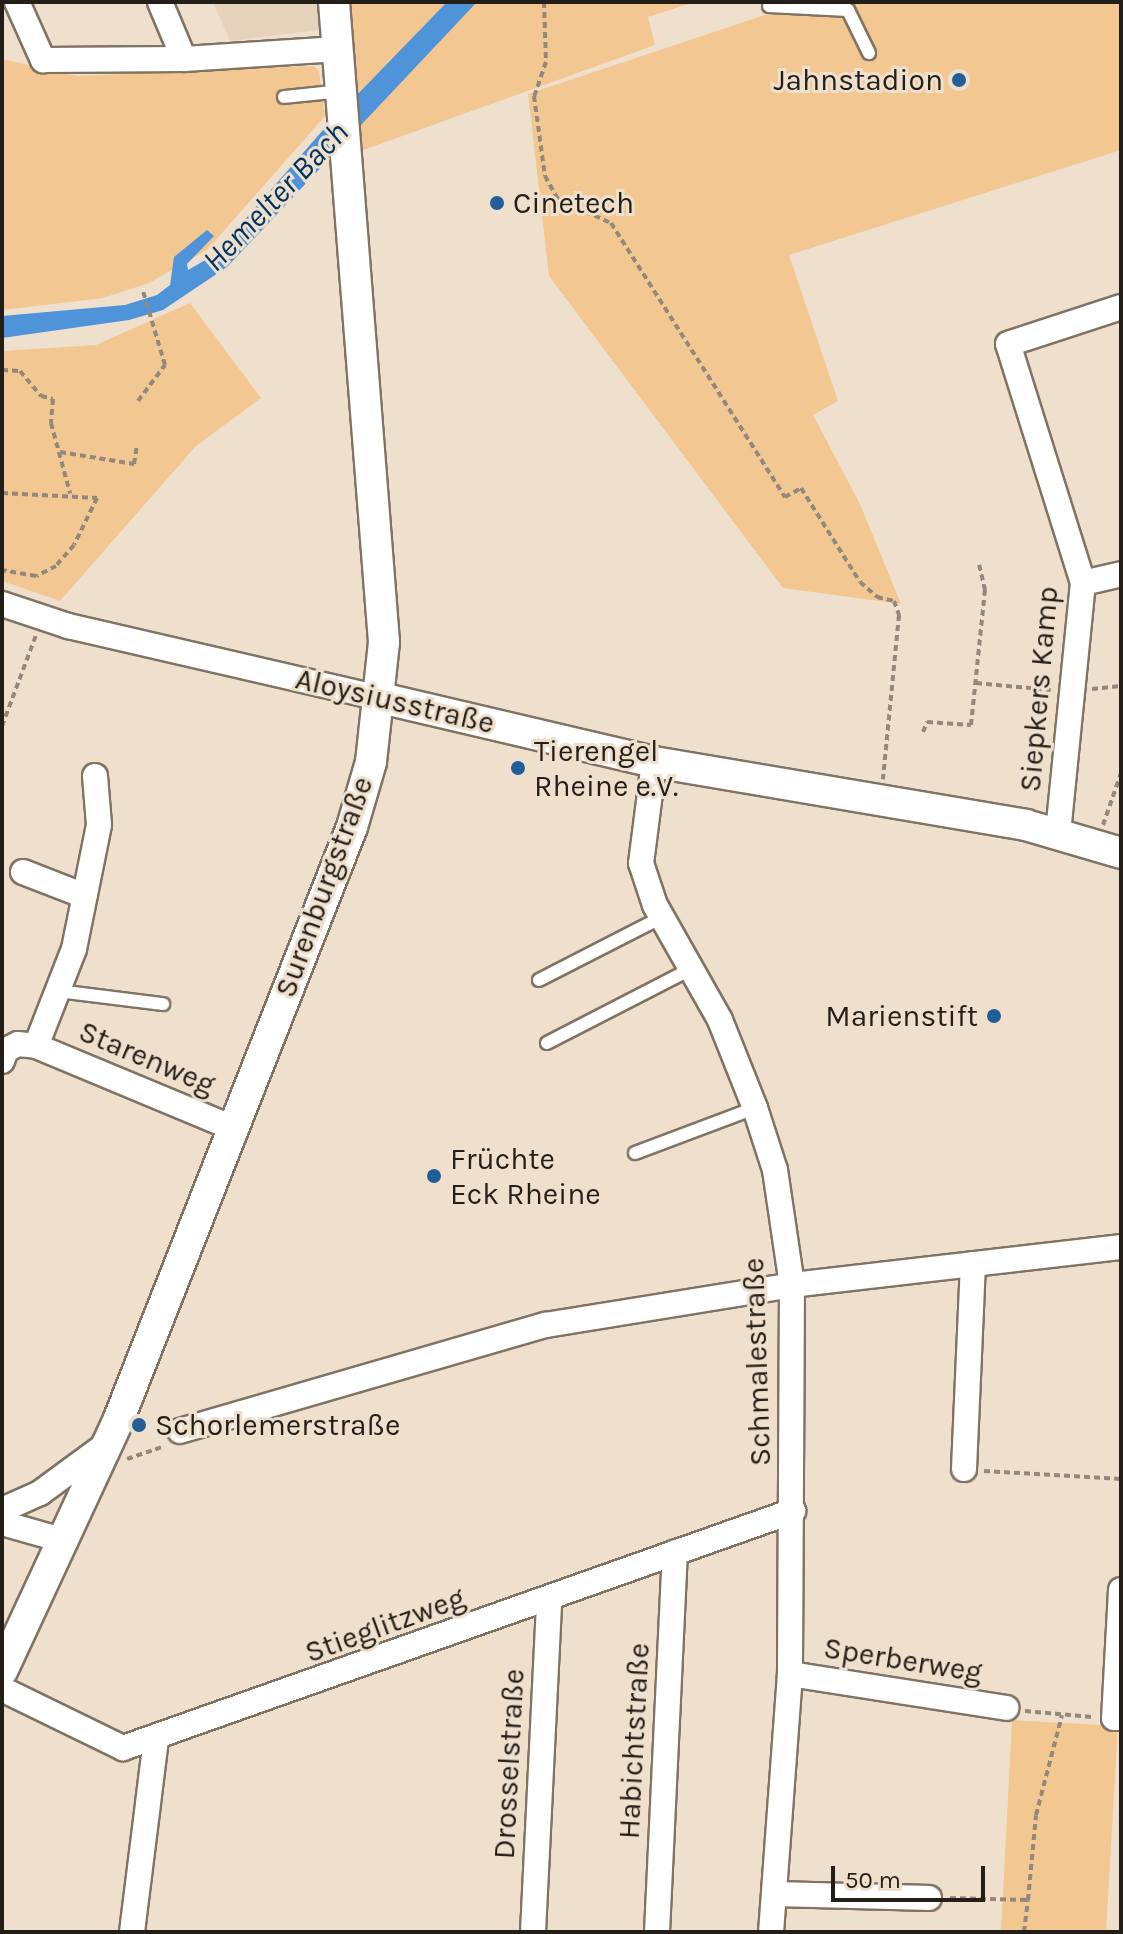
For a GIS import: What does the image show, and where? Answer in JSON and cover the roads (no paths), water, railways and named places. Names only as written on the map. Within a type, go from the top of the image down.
[{"type":"street","points":[[17,2],[43,60],[184,59],[338,49]]},
{"type":"street","points":[[160,2],[184,59]]},
{"type":"street","name":"Surenburgstraße","points":[[2,1671],[103,1456],[352,827],[371,762],[381,698],[381,587],[334,2]]},
{"type":"street","name":"Siepkers Kamp","points":[[1058,833],[1076,691],[1083,583],[1008,344],[1121,307]]},
{"type":"street","points":[[1083,583],[1121,574]]},
{"type":"street","name":"Aloysiusstraße","points":[[2,604],[44,618],[654,762],[1058,833],[1110,848]]},
{"type":"street","name":"Schmalestraße","points":[[654,762],[641,863],[662,917],[720,1020],[755,1108],[775,1170],[792,1285],[790,1674],[771,1932]]},
{"type":"street","name":"Starenweg","points":[[36,1046],[74,949],[99,825],[95,776]]},
{"type":"street","points":[[23,872],[85,896]]},
{"type":"street","name":"Starenweg","points":[[2,1061],[6,1050],[18,1044],[36,1046],[233,1128]]},
{"type":"street","points":[[180,1431],[546,1325],[792,1285],[1121,1247]]},
{"type":"street","points":[[964,1469],[973,1264]]},
{"type":"street","points":[[2,1510],[40,1493],[103,1456]]},
{"type":"street","name":"Stieglitzweg","points":[[2,1689],[123,1748],[156,1740],[793,1511]]},
{"type":"street","points":[[2,1523],[65,1541]]},
{"type":"street","name":"Habichtstraße","points":[[657,1932],[675,1552]]},
{"type":"street","points":[[1118,1718],[1121,1590]]},
{"type":"street","name":"Drosselstraße","points":[[533,1932],[549,1600]]},
{"type":"street","name":"Sperberweg","points":[[790,1674],[1006,1708]]},
{"type":"street","points":[[132,1932],[156,1740]]},
{"type":"street","points":[[776,1894],[929,1898]]},
{"type":"lane","points":[[769,6],[848,10],[869,53]]},
{"type":"lane","points":[[284,97],[341,91]]},
{"type":"lane","points":[[539,980],[662,917]]},
{"type":"lane","points":[[547,1043],[691,969]]},
{"type":"lane","points":[[58,991],[163,1004]]},
{"type":"lane","points":[[635,1153],[755,1108]]},
{"type":"water","name":"Hemelter Bach","points":[[447,2],[477,2],[227,267],[163,310],[129,320],[2,338],[2,316],[125,305],[157,295],[170,285],[174,257],[207,230],[214,236],[187,264],[188,270],[214,255],[323,130]]},
{"type":"place","name":"Jahnstadion","points":[[959,80]]},
{"type":"place","name":"Cinetech","points":[[497,203]]},
{"type":"place","name":"Tierengel Rheine e.V.","points":[[518,768]]},
{"type":"place","name":"Marienstift","points":[[994,1016]]},
{"type":"place","name":"Früchte Eck Rheine","points":[[434,1176]]},
{"type":"place","name":"Schorlemerstraße","points":[[139,1425]]}]
